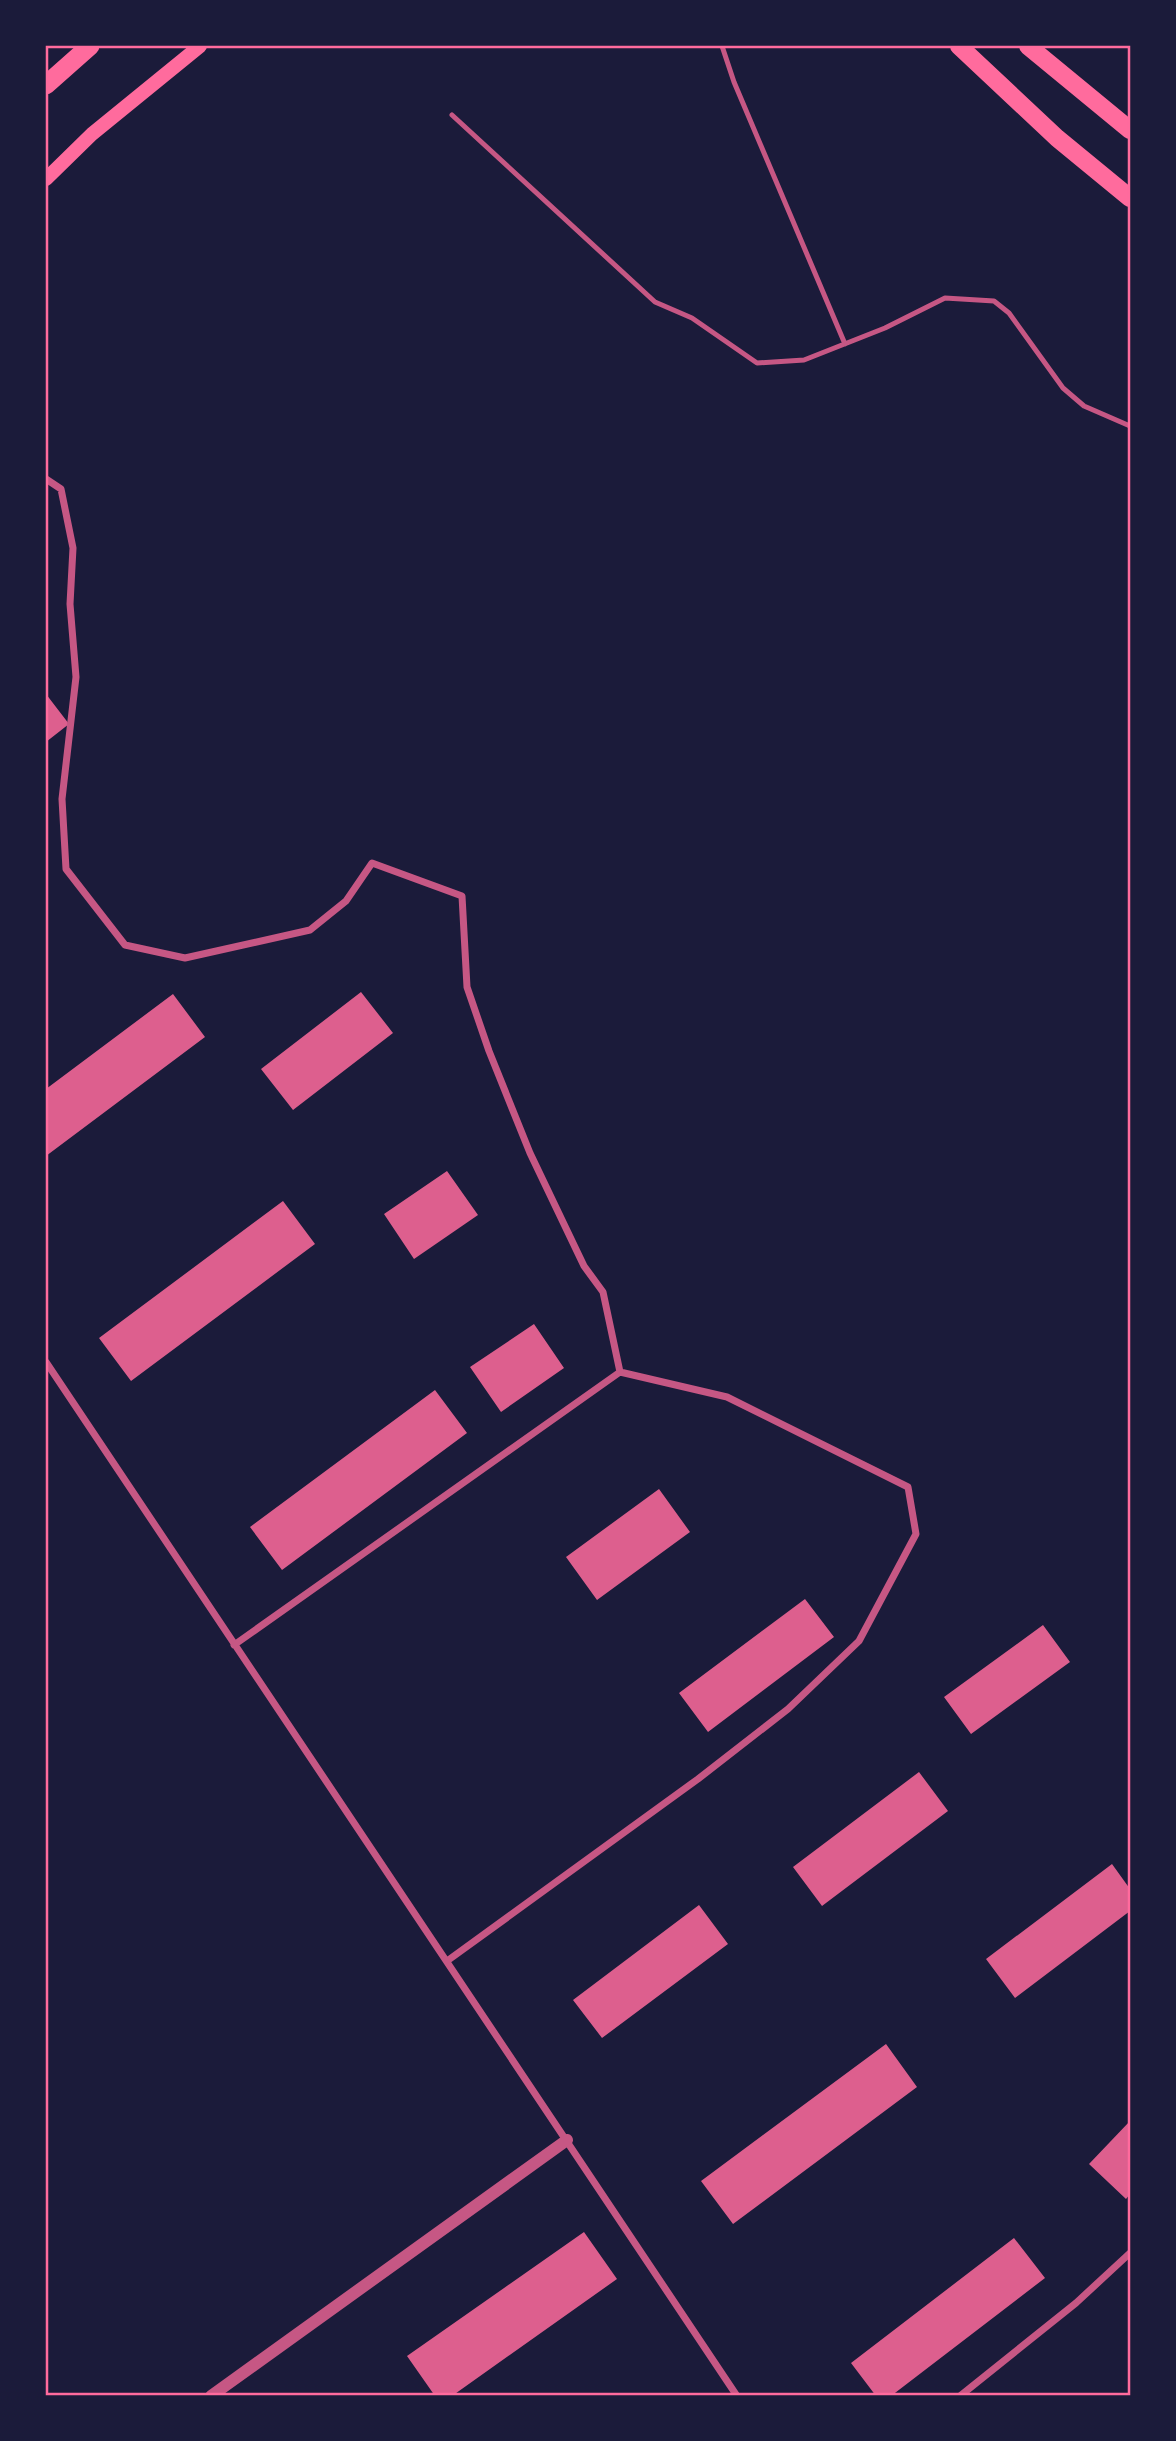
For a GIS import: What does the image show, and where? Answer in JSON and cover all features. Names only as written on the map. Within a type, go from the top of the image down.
[{"type":"highway","points":[[46,85],[90,46]]},
{"type":"main road","points":[[46,179],[92,135],[200,46]]},
{"type":"main road","points":[[959,46],[1057,138],[1130,198]]},
{"type":"main road","points":[[1028,46],[1130,130]]},
{"type":"street","points":[[46,479],[61,489],[73,548],[70,604],[76,677],[62,799],[66,869],[125,945],[185,958],[310,930],[346,901],[372,863],[462,896],[467,987],[489,1051],[530,1153],[584,1266],[603,1292],[620,1372]]},
{"type":"street","points":[[46,1362],[737,2396]]},
{"type":"street","points":[[234,1645],[620,1372],[727,1397],[908,1487],[916,1534],[859,1642],[788,1709],[698,1779],[447,1961]]},
{"type":"street","points":[[211,2396],[567,2140]]},
{"type":"street","points":[[960,2396],[1076,2304],[1130,2253]]},
{"type":"lane","points":[[722,46],[734,82],[845,344]]},
{"type":"lane","points":[[452,115],[655,303],[692,318],[757,363],[804,360],[886,328],[944,299],[994,300],[1009,313],[1063,388],[1084,406],[1130,426]]},
{"type":"building","points":[[46,694],[69,724],[46,742]]},
{"type":"building","points":[[361,992],[393,1033],[293,1110],[261,1069]]},
{"type":"building","points":[[173,994],[205,1037],[46,1156],[46,1089]]},
{"type":"building","points":[[447,1171],[478,1215],[414,1259],[384,1214]]},
{"type":"building","points":[[283,1201],[315,1244],[131,1381],[99,1338]]},
{"type":"building","points":[[534,1324],[564,1368],[501,1412],[470,1367]]},
{"type":"building","points":[[435,1390],[467,1433],[282,1570],[250,1527]]},
{"type":"building","points":[[659,1489],[690,1532],[597,1600],[566,1557]]},
{"type":"building","points":[[805,1599],[834,1637],[708,1732],[679,1693]]},
{"type":"building","points":[[1043,1625],[1070,1662],[971,1734],[944,1697]]},
{"type":"building","points":[[919,1772],[948,1811],[822,1906],[793,1867]]},
{"type":"building","points":[[1112,1864],[1130,1889],[1130,1911],[1015,1998],[986,1959]]},
{"type":"building","points":[[699,1905],[728,1944],[602,2038],[573,2000]]},
{"type":"building","points":[[886,2044],[917,2087],[733,2224],[701,2181]]},
{"type":"building","points":[[1130,2121],[1130,2194],[1126,2199],[1089,2164]]},
{"type":"building","points":[[584,2232],[617,2279],[452,2396],[435,2396],[407,2356]]},
{"type":"building","points":[[1014,2238],[1045,2278],[891,2396],[876,2396],[851,2363]]}]
